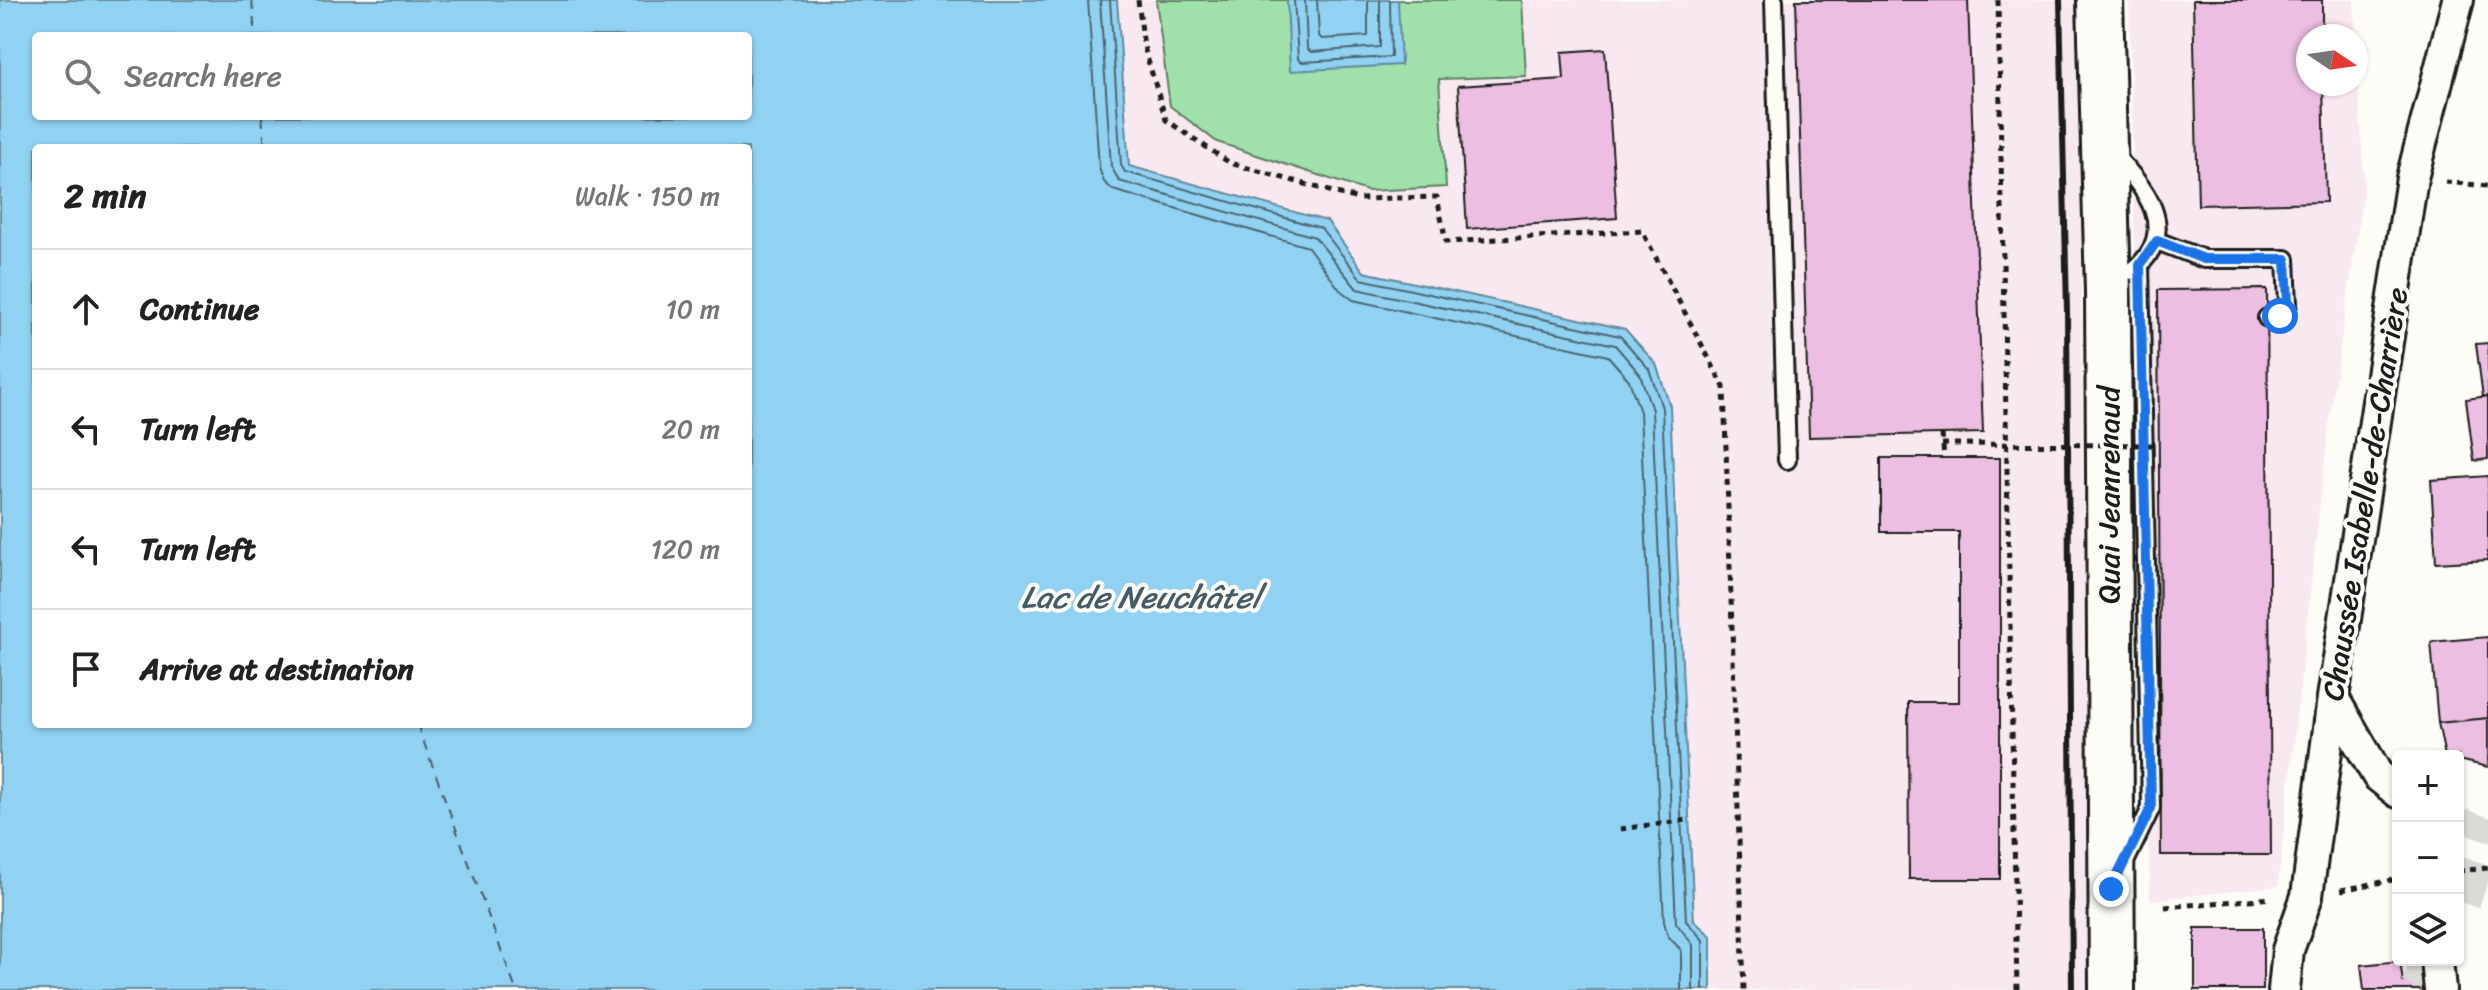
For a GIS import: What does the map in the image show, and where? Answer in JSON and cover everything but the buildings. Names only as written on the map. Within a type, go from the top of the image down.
[{"type":"main road","name":"Quai Jeanrenaud","points":[[2100,0],[2104,144],[2125,304],[2111,889],[2112,990]]},
{"type":"street","name":"Chaussée Isabelle-de-Charrière","points":[[2284,990],[2288,950],[2307,896],[2333,698],[2412,178],[2458,0]]},
{"type":"street","points":[[2333,698],[2378,776],[2392,787]]},
{"type":"street","points":[[2438,966],[2440,990]]},
{"type":"lane","points":[[1774,0],[1787,460]]},
{"type":"lane","points":[[2104,144],[2136,179],[2157,214],[2157,241],[2140,265],[2125,304]]},
{"type":"lane","points":[[2157,241],[2204,259],[2286,259],[2288,304],[2280,316],[2267,318]]},
{"type":"lane","points":[[2125,304],[2140,265]]},
{"type":"lane","points":[[2125,304],[2158,306]]},
{"type":"path","points":[[1138,0],[1144,47],[1166,120],[1230,163],[1358,199],[1437,197],[1446,242],[1642,231],[1724,387],[1744,990]]},
{"type":"path","points":[[1998,0],[2017,990]]},
{"type":"path","points":[[2412,178],[2488,186]]},
{"type":"path","points":[[1942,434],[1944,458]]},
{"type":"path","points":[[1942,444],[2158,445]]},
{"type":"path","points":[[1620,829],[1688,820]]},
{"type":"path","points":[[2464,870],[2488,868]]},
{"type":"shaded area","points":[[1117,0],[2079,0],[2087,990],[1711,990],[1711,936],[1694,921],[1670,406],[1625,329],[1363,272],[1327,221],[1129,166]]},
{"type":"shaded area","points":[[2129,0],[2354,0],[2355,24],[2296,24],[2296,96],[2359,96],[2364,187],[2329,421],[2278,886],[2150,900]]},
{"type":"green space","points":[[1156,0],[1522,0],[1526,76],[1439,79],[1446,187],[1367,191],[1217,142],[1170,106]]},
{"type":"water","name":"Lac de Neuchâtel","points":[[0,0],[1117,0],[1129,166],[1327,221],[1364,272],[1625,329],[1656,364],[1670,406],[1694,921],[1711,936],[1711,990],[0,990]]},
{"type":"water","points":[[1287,0],[1398,0],[1401,65],[1290,71]]},
{"type":"ferry route","points":[[252,0],[255,32]]},
{"type":"ferry route","points":[[262,120],[265,144]]},
{"type":"ferry route","points":[[418,728],[516,990]]},
{"type":"tunnel","points":[[2460,894],[2488,817]]},
{"type":"tunnel","points":[[2422,990],[2432,966]]},
{"type":"railway","points":[[2060,0],[2067,311],[2072,990]]},
{"type":"route","points":[[2111,889],[2151,808],[2140,265],[2157,241],[2204,259],[2286,259],[2288,304],[2280,316]]}]
